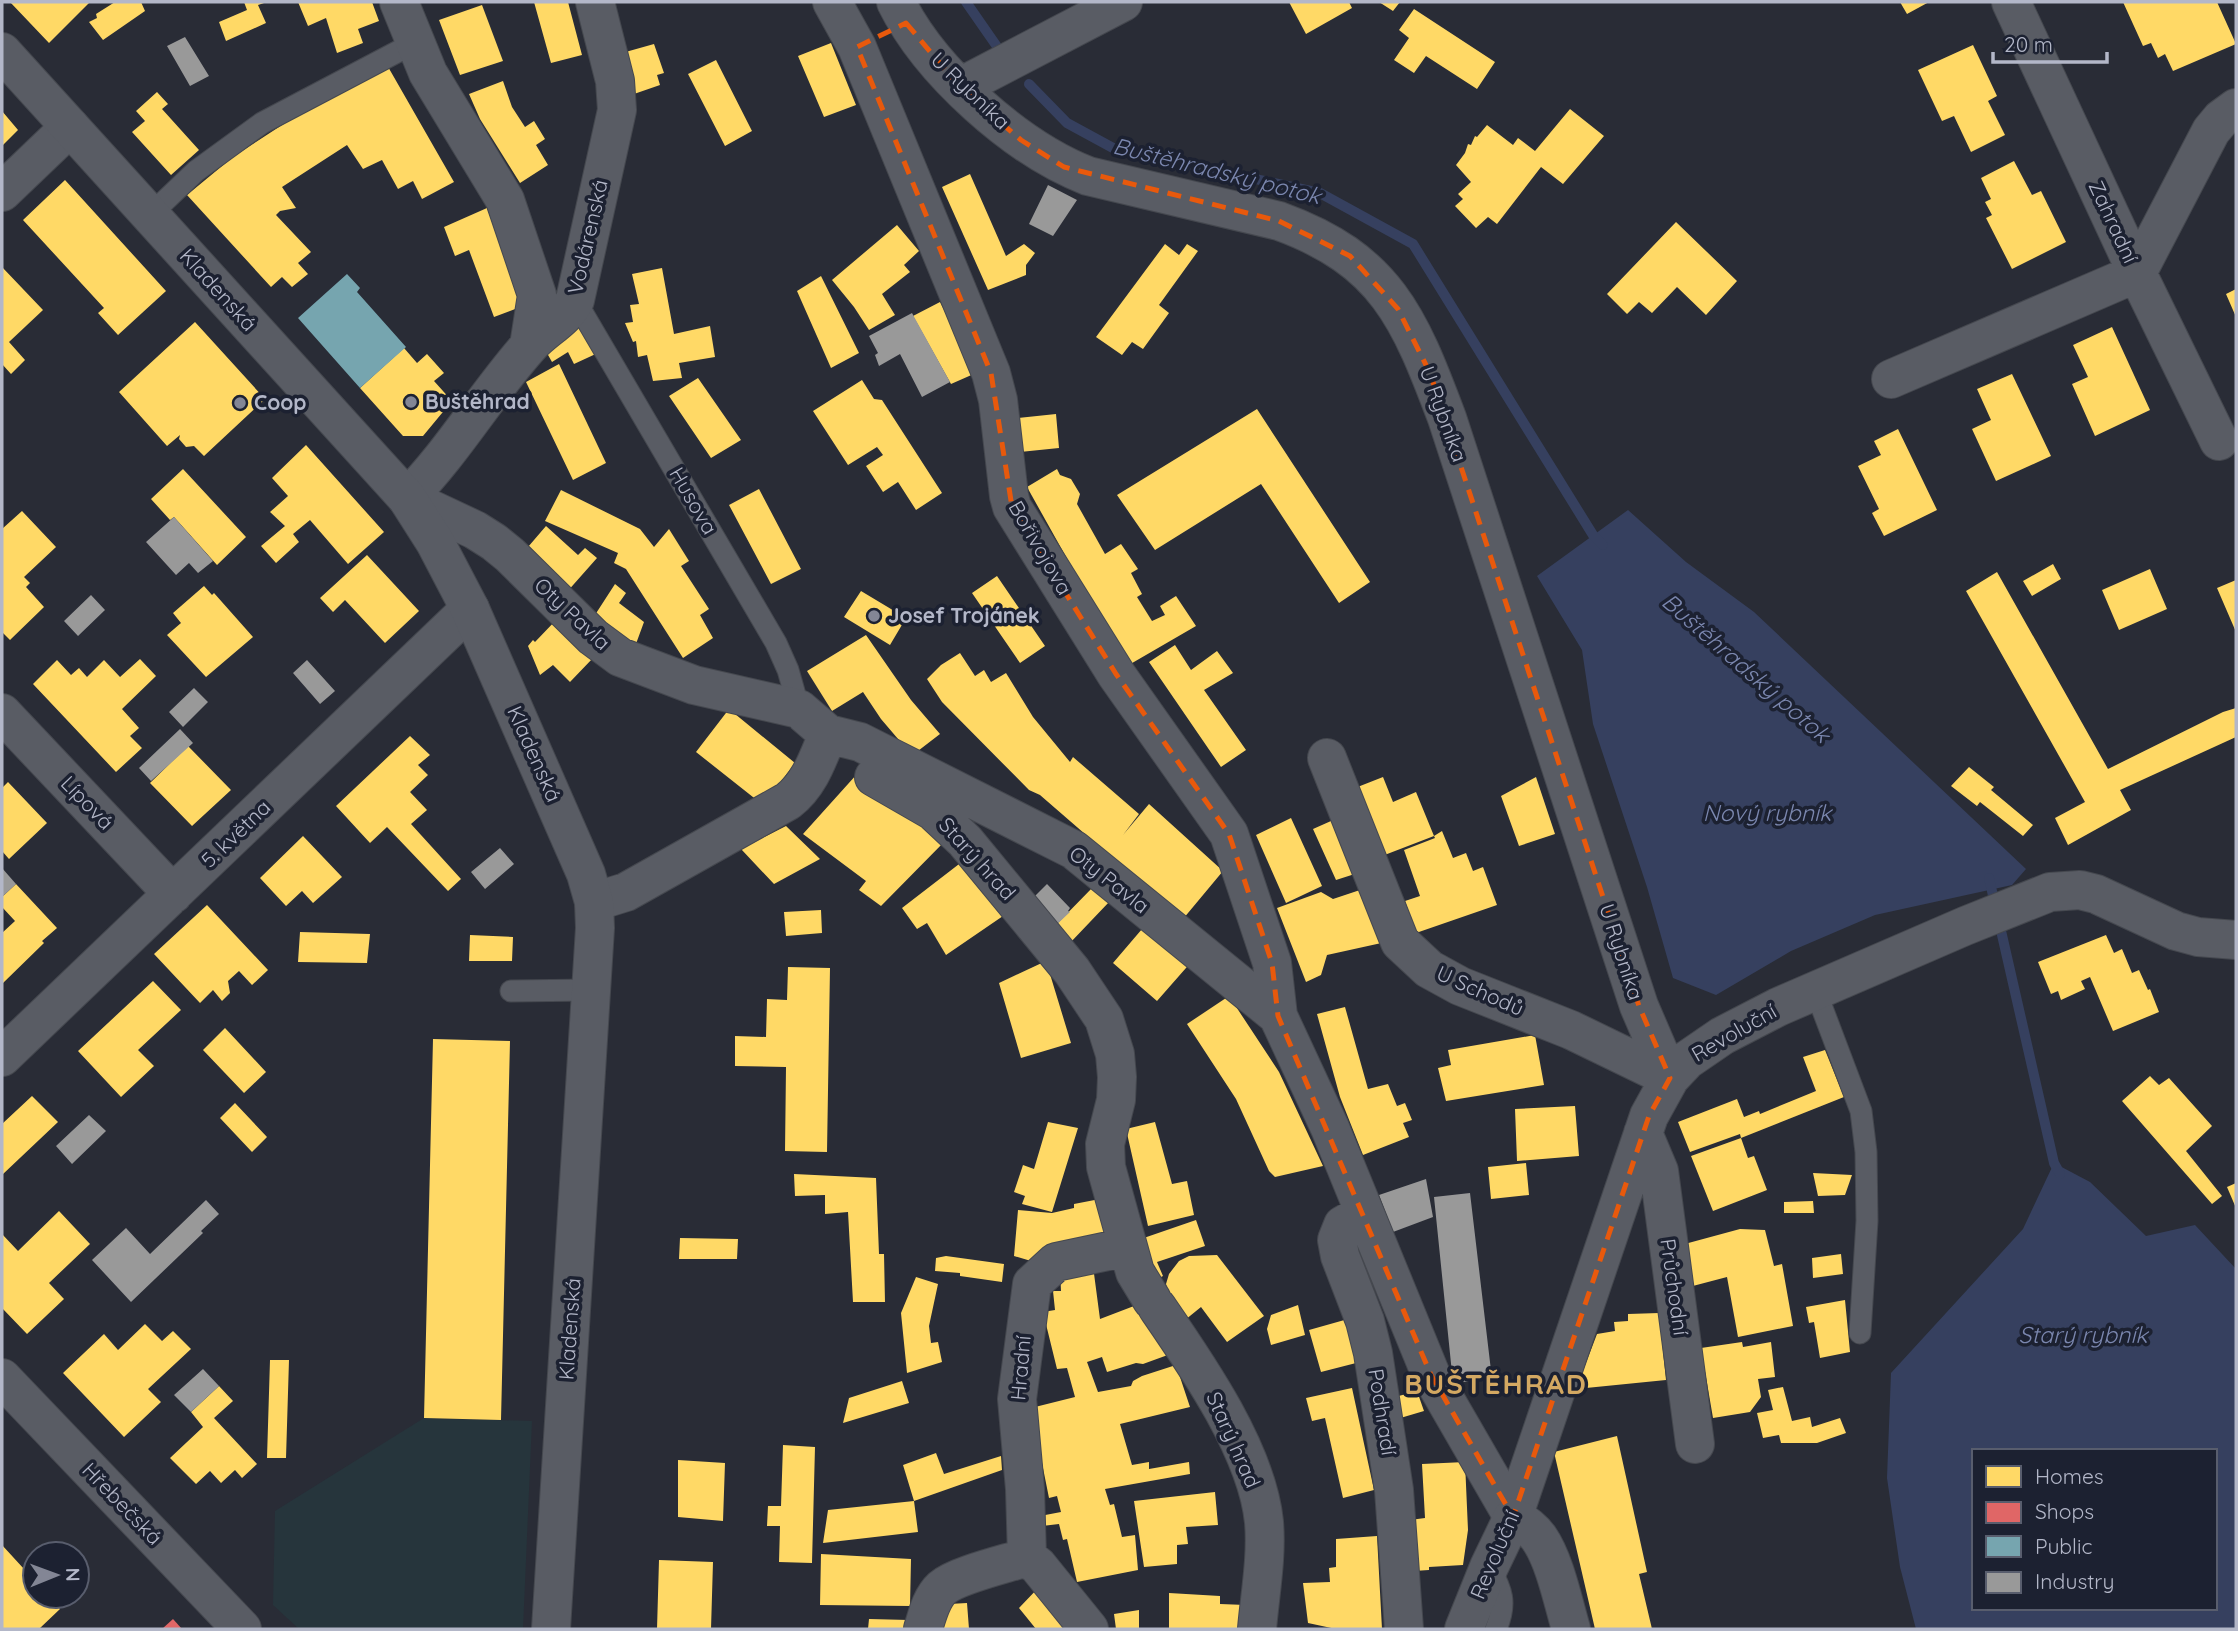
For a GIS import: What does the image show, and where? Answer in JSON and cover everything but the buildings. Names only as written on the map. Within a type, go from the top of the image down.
[{"type":"street","points":[[399,2],[414,43],[441,98],[505,200],[537,295],[529,346]]},
{"type":"street","name":"Vodárenská","points":[[407,498],[444,456],[529,346],[570,310],[575,300],[617,110],[618,95],[595,2]]},
{"type":"street","name":"Bořivojova","points":[[832,2],[857,47],[991,373],[998,400],[1012,507],[1116,674],[1229,834],[1272,963],[1278,1016]]},
{"type":"street","points":[[960,86],[1123,2]]},
{"type":"street","name":"Zahradní","points":[[2011,2],[2137,273],[2219,441]]},
{"type":"street","points":[[857,47],[901,12]]},
{"type":"street","name":"U Rybníka","points":[[901,12],[960,86],[1021,140],[1065,167],[1088,176],[1279,221],[1328,242],[1350,256],[1378,281],[1398,309],[1430,373],[1447,418],[1639,1006],[1670,1078]]},
{"type":"street","name":"Kladenská","points":[[2,52],[407,498],[435,542],[470,610],[572,840],[594,902],[595,928],[551,1629]]},
{"type":"street","points":[[1891,379],[2137,273],[2211,131],[2236,108]]},
{"type":"street","points":[[2,192],[70,127]]},
{"type":"street","name":"Oty Pavla","points":[[407,498],[475,530],[494,542],[593,637],[620,657],[694,685],[799,709],[828,734],[860,742],[1074,850],[1278,1016],[1331,1128],[1431,1375],[1513,1517]]},
{"type":"street","name":"5. května","points":[[2,1058],[470,610]]},
{"type":"street","name":"Lípová","points":[[2,713],[173,894]]},
{"type":"street","points":[[594,902],[626,892],[789,801],[806,783],[828,734]]},
{"type":"street","name":"Starý hrad","points":[[828,734],[842,758],[921,803],[947,822],[1002,884],[1096,1004],[1104,1019],[1115,1054],[1118,1089],[1105,1154],[1127,1247],[1138,1280],[1192,1357],[1219,1403],[1248,1462],[1261,1504],[1264,1536],[1257,1629]]},
{"type":"street","name":"U Schodů","points":[[1326,758],[1400,942],[1429,969],[1460,986],[1571,1030],[1670,1078]]},
{"type":"street","name":"Revoluční","points":[[1464,1629],[1513,1517],[1643,1133],[1670,1078],[1687,1060],[1722,1036],[1778,1007],[2050,892],[2080,890],[2096,894],[2176,931],[2198,937],[2236,940]]},
{"type":"street","name":"Průchodní","points":[[1643,1133],[1658,1171],[1695,1444]]},
{"type":"street","name":"Podhradí","points":[[1364,1213],[1343,1225],[1337,1240],[1373,1353],[1394,1490],[1404,1629]]},
{"type":"street","name":"Hradní","points":[[1027,1558],[1025,1489],[1017,1399],[1032,1284],[1056,1262],[1127,1247]]},
{"type":"street","name":"Hřebečská","points":[[4,1385],[242,1629]]},
{"type":"street","points":[[1513,1517],[1527,1524],[1540,1539],[1552,1567],[1571,1629]]},
{"type":"street","points":[[923,1629],[929,1609],[943,1588],[961,1579],[1027,1558],[1038,1566],[1089,1629]]},
{"type":"lane","points":[[150,215],[197,171],[262,122],[414,43]]},
{"type":"lane","name":"Husova","points":[[575,300],[776,643],[788,670],[799,709]]},
{"type":"lane","points":[[511,991],[591,990]]},
{"type":"lane","points":[[1816,992],[1861,1111],[1866,1152],[1867,1221],[1860,1334]]},
{"type":"lane","points":[[1489,1567],[1501,1588],[1502,1604],[1496,1629]]},
{"type":"highlighted area","points":[[906,23],[960,87],[1021,140],[1064,167],[1279,221],[1350,256],[1398,309],[1430,373],[1639,1006],[1670,1078],[1649,1116],[1513,1517],[1431,1375],[1278,1016],[1272,963],[1229,834],[1116,674],[1012,507],[991,373],[857,47]]},
{"type":"shaded area","points":[[424,1418],[532,1421],[523,1629],[299,1629],[273,1605],[275,1511]]},
{"type":"water","name":"Nový rybník","points":[[1628,510],[1686,562],[1754,612],[2026,869],[2012,885],[1875,915],[1791,951],[1716,995],[1673,978],[1647,887],[1593,724],[1582,650],[1537,576]]},
{"type":"water","name":"Starý rybník","points":[[2054,1163],[2090,1182],[2146,1236],[2195,1225],[2236,1269],[2236,1629],[1916,1629],[1900,1567],[1887,1478],[1891,1373],[2023,1229]]},
{"type":"waterway","name":"Buštěhradský potok","points":[[966,2],[998,48]]},
{"type":"waterway","name":"Buštěhradský potok","points":[[1029,84],[1067,123],[1113,148],[1320,193],[1413,244],[1593,535],[1603,545]]},
{"type":"waterway","name":"Buštěhradský potok","points":[[1989,878],[2054,1163],[2060,1174]]},
{"type":"place","name":"Buštěhrad","points":[[411,402]]},
{"type":"place","name":"Coop","points":[[240,403]]},
{"type":"place","name":"Josef Trojánek","points":[[874,616]]},
{"type":"district","name":"BUŠTĚHRAD","points":[[1496,1384]]}]
